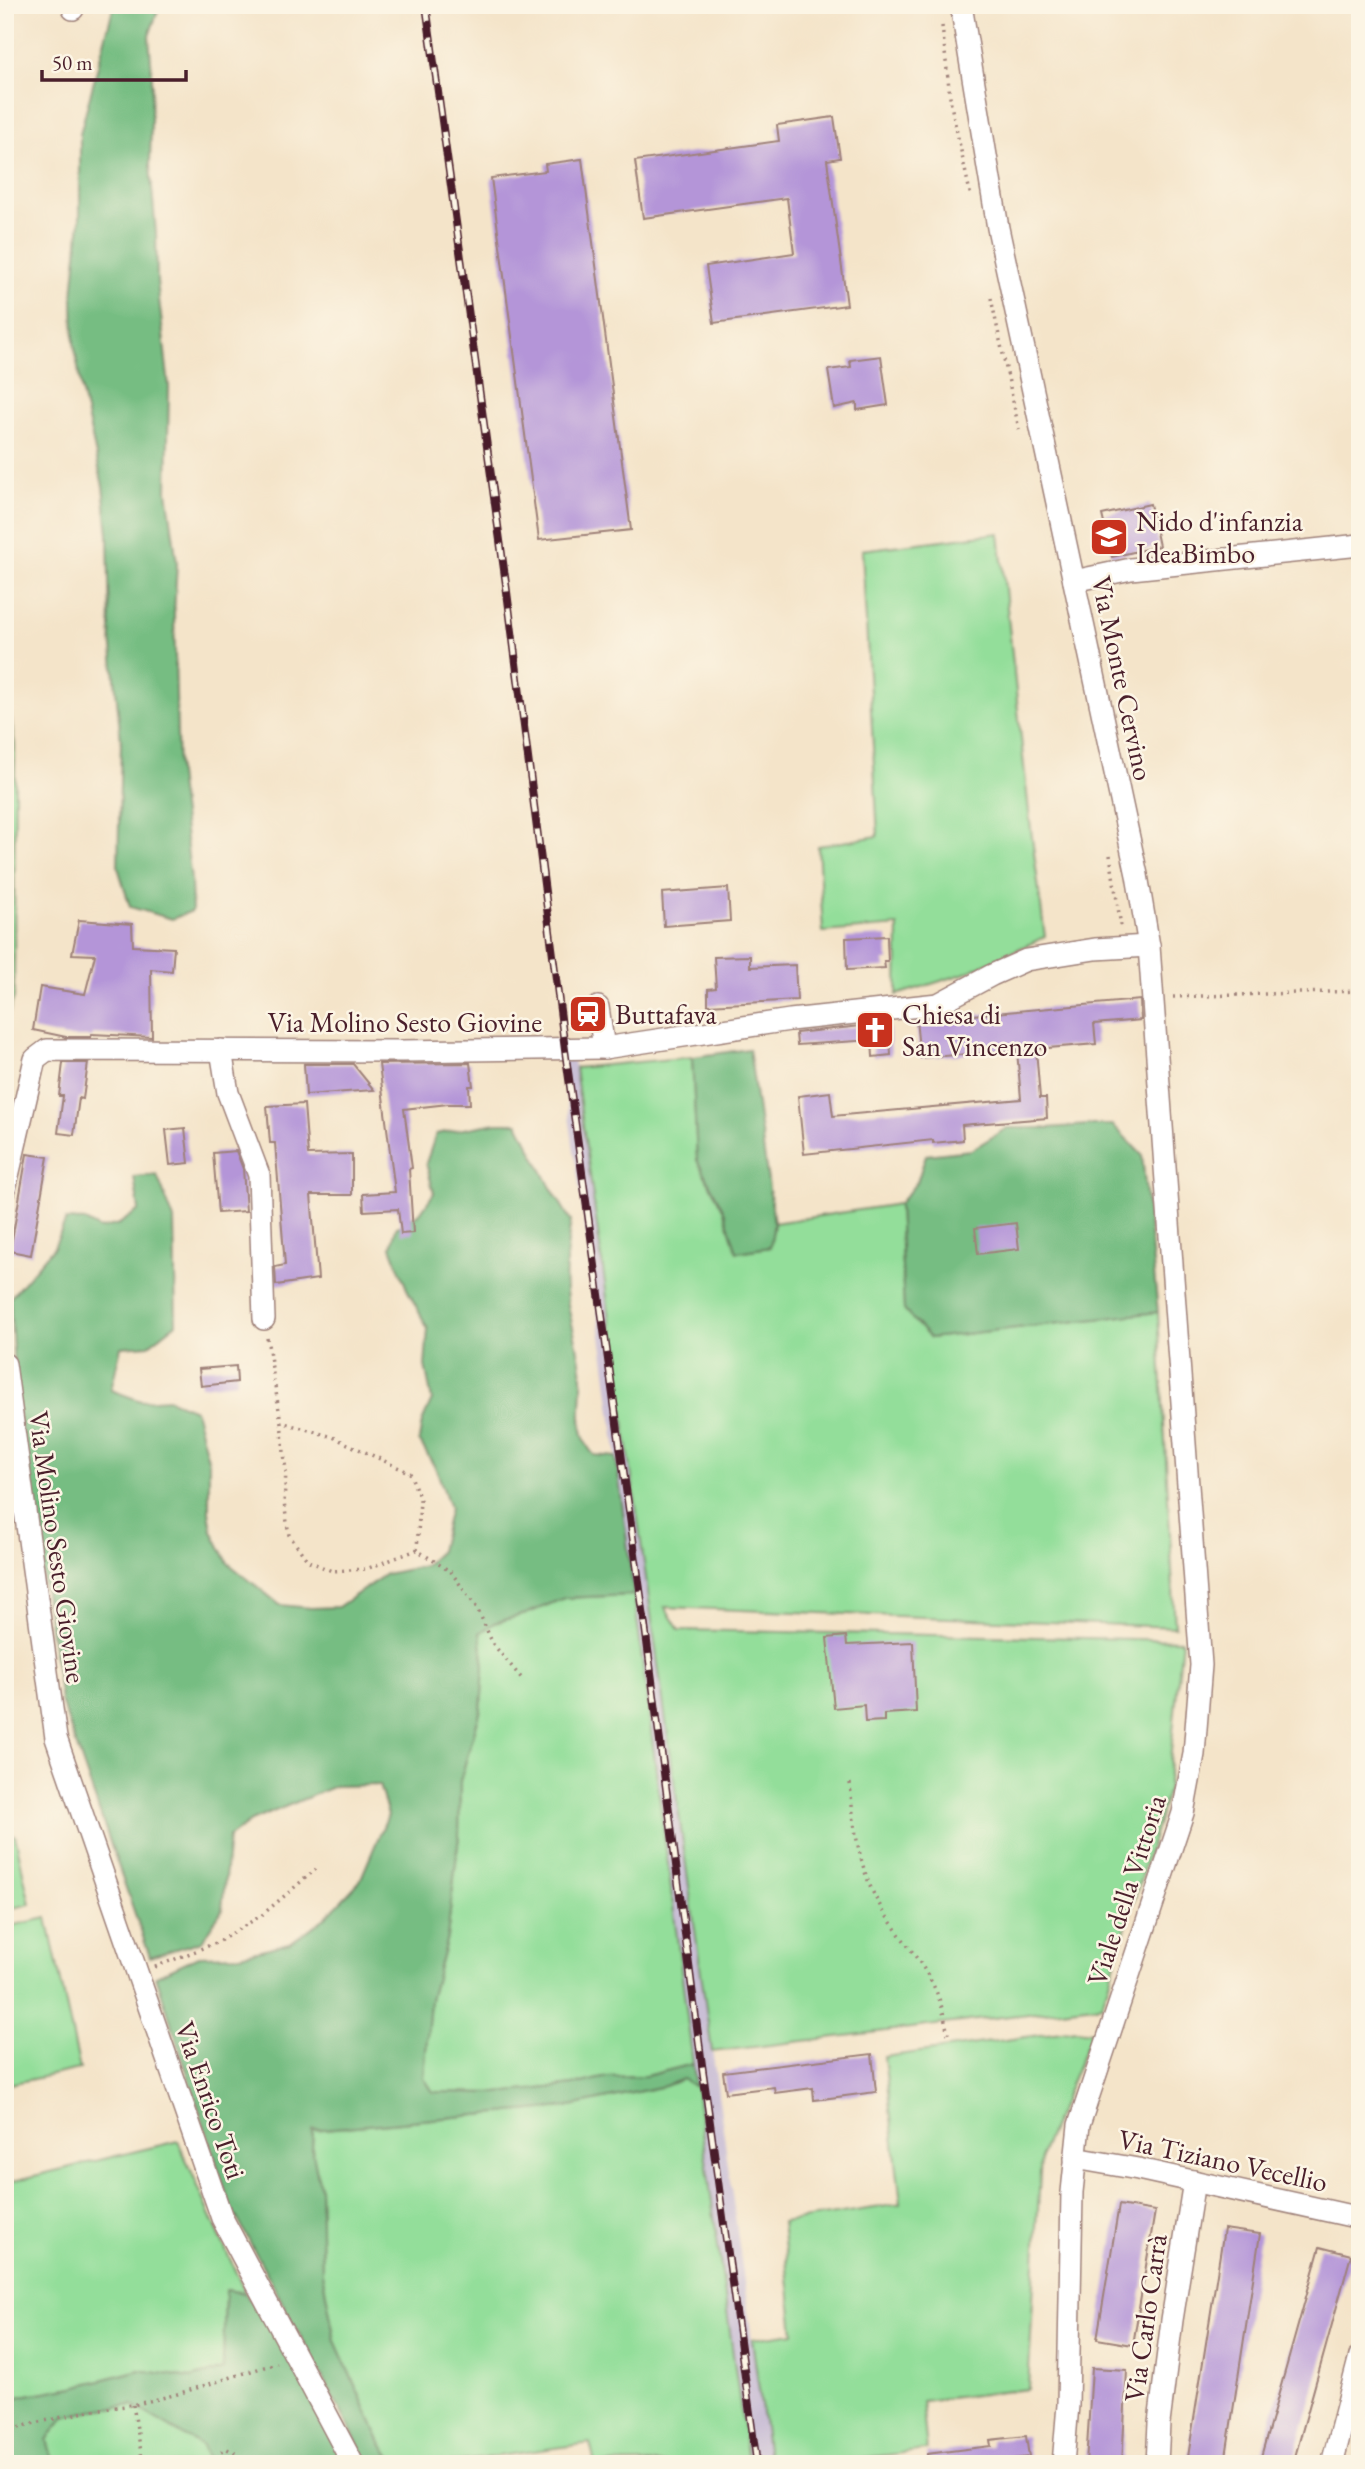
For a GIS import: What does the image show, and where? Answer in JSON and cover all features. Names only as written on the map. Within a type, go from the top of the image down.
[{"type":"street","name":"Via Monte Cervino","points":[[961,5],[998,228],[1137,875],[1149,946],[1177,1329]]},
{"type":"street","points":[[1074,582],[1155,566],[1360,545]]},
{"type":"street","name":"Via Molino Sesto Giovine","points":[[5,1189],[33,1067],[40,1053],[57,1048],[401,1051],[604,1048],[790,1020],[938,1004],[1026,960],[1095,949],[1149,946]]},
{"type":"street","points":[[598,1007],[604,1048]]},
{"type":"street","points":[[221,1050],[228,1093],[259,1175],[264,1319]]},
{"type":"street","name":"Viale della Vittoria","points":[[1063,2464],[1068,2405],[1075,2158],[1079,2125],[1183,1813],[1194,1754],[1201,1665],[1177,1329]]},
{"type":"street","name":"Via Molino Sesto Giovine","points":[[5,1364],[55,1738]]},
{"type":"street","name":"Via Enrico Toti","points":[[55,1738],[222,2218],[353,2464]]},
{"type":"street","name":"Via Tiziano Vecellio","points":[[1075,2158],[1360,2218]]},
{"type":"street","name":"Via Carlo Carrà","points":[[1157,2464],[1159,2423],[1172,2320],[1194,2181]]},
{"type":"street","points":[[1332,2464],[1360,2356]]},
{"type":"path","points":[[1154,998],[1360,991]]},
{"type":"path","points":[[264,1319],[281,1422],[286,1472],[284,1503],[289,1535],[308,1560],[332,1572],[366,1569],[418,1550]]},
{"type":"path","points":[[281,1422],[333,1437],[410,1473],[420,1500],[418,1550]]},
{"type":"path","points":[[418,1550],[451,1572],[477,1608],[493,1644],[523,1680]]},
{"type":"path","points":[[850,1783],[856,1842],[869,1884],[886,1916],[932,1982],[943,2007],[948,2034]]},
{"type":"path","points":[[137,1974],[218,1942],[262,1915],[316,1869]]},
{"type":"path","points":[[5,2430],[174,2395],[296,2357]]},
{"type":"path","points":[[133,2405],[144,2464]]},
{"type":"path","points":[[215,2464],[219,2453],[227,2449],[235,2452],[241,2464]]},
{"type":"shaded area","points":[[573,1060],[769,2464],[748,2464],[693,2064],[605,1364],[561,1061]]},
{"type":"green space","points":[[114,5],[160,5],[149,36],[152,74],[150,166],[157,281],[169,387],[167,491],[177,563],[174,614],[178,774],[191,880],[192,911],[172,919],[130,907],[118,867],[121,741],[110,627],[108,534],[103,486],[83,398],[74,343],[73,296],[80,221],[80,134]]},
{"type":"green space","points":[[999,533],[1045,937],[963,974],[897,995],[898,926],[823,932],[818,846],[878,836],[862,550]]},
{"type":"green space","points":[[5,680],[15,745],[14,997],[5,1025]]},
{"type":"green space","points":[[749,1049],[774,1223],[770,1247],[737,1252],[724,1211],[697,1160],[692,1057]]},
{"type":"green space","points":[[692,1057],[697,1160],[724,1211],[737,1252],[770,1247],[774,1223],[899,1204],[904,1310],[930,1338],[1158,1312],[1175,1627],[665,1607],[679,1630],[1182,1640],[1167,1792],[1102,2005],[712,2052],[575,1068]]},
{"type":"green space","points":[[497,1123],[518,1123],[571,1221],[565,1282],[581,1366],[582,1428],[588,1447],[594,1455],[616,1457],[634,1595],[564,1598],[526,1614],[494,1623],[480,1633],[484,1667],[481,1709],[460,1781],[459,1836],[447,1937],[430,2000],[424,2078],[433,2092],[497,2093],[573,2085],[607,2077],[646,2076],[693,2064],[696,2087],[683,2079],[665,2086],[566,2107],[313,2130],[312,2149],[320,2187],[322,2273],[335,2341],[380,2441],[395,2464],[369,2464],[230,2205],[156,1976],[199,1956],[240,1955],[290,1943],[325,1918],[360,1881],[388,1815],[379,1785],[335,1786],[251,1821],[229,1837],[222,1910],[202,1941],[150,1957],[61,1701],[15,1387],[10,1298],[54,1247],[66,1220],[85,1221],[100,1229],[119,1224],[139,1210],[134,1177],[157,1175],[174,1220],[176,1324],[149,1345],[121,1347],[111,1390],[141,1401],[168,1399],[195,1410],[209,1463],[209,1511],[212,1531],[228,1563],[280,1605],[338,1607],[386,1574],[424,1566],[440,1551],[450,1508],[437,1471],[419,1440],[422,1422],[432,1400],[425,1366],[428,1329],[407,1289],[391,1247],[396,1228],[420,1213],[434,1193],[426,1163],[436,1134]]},
{"type":"green space","points":[[1113,1125],[1142,1155],[1158,1312],[930,1338],[904,1310],[899,1204],[917,1182],[926,1155],[971,1150],[1007,1128]]},
{"type":"green space","points":[[634,1595],[693,2064],[646,2076],[607,2077],[573,2085],[530,2090],[497,2093],[433,2092],[424,2078],[430,2000],[447,1937],[459,1836],[460,1781],[481,1709],[484,1667],[480,1633],[494,1623],[526,1614],[564,1598]]},
{"type":"green space","points":[[15,1835],[30,1904],[5,1910],[5,1837]]},
{"type":"green space","points":[[47,1918],[80,2069],[5,2085],[5,1927]]},
{"type":"green space","points":[[1076,2030],[1092,2032],[1041,2155],[1028,2389],[922,2401],[927,2450],[816,2464],[769,2464],[752,2339],[794,2333],[782,2222],[901,2204],[884,2057]]},
{"type":"green space","points":[[683,2079],[696,2087],[748,2462],[595,2464],[590,2443],[442,2464],[395,2464],[380,2441],[335,2341],[322,2273],[320,2187],[312,2149],[313,2130],[566,2107],[665,2086]]},
{"type":"green space","points":[[178,2141],[245,2293],[225,2290],[223,2370],[190,2378],[139,2370],[74,2387],[21,2396],[5,2403],[5,2183]]},
{"type":"green space","points":[[225,2290],[245,2293],[295,2369],[345,2464],[210,2464],[202,2446],[133,2405],[64,2417],[47,2440],[54,2464],[5,2464],[5,2403],[21,2396],[74,2387],[140,2370],[190,2378],[223,2370]]},
{"type":"green space","points":[[133,2405],[202,2446],[210,2464],[54,2464],[47,2440],[64,2417]]},
{"type":"building","points":[[834,117],[840,158],[827,160],[847,305],[714,323],[706,266],[794,253],[787,198],[643,218],[635,161],[779,141],[777,125]]},
{"type":"building","points":[[582,159],[631,530],[539,540],[491,178],[546,171],[545,164]]},
{"type":"building","points":[[881,356],[888,405],[857,410],[857,403],[834,408],[828,370],[851,367],[850,360]]},
{"type":"building","points":[[1150,504],[1159,546],[1112,557],[1102,515]]},
{"type":"building","points":[[728,888],[730,921],[664,926],[662,893]]},
{"type":"building","points":[[79,920],[132,924],[133,946],[174,948],[172,971],[151,969],[152,1037],[92,1034],[91,1037],[66,1037],[33,1030],[40,987],[85,994],[95,955],[72,954]]},
{"type":"building","points":[[887,936],[888,961],[884,961],[885,968],[847,970],[846,938]]},
{"type":"building","points":[[750,956],[750,967],[795,965],[797,1000],[708,1005],[708,989],[716,988],[714,957]]},
{"type":"building","points":[[1140,1000],[1141,1020],[1094,1024],[1096,1044],[1036,1049],[1040,1098],[1046,1098],[1047,1118],[962,1125],[963,1140],[933,1143],[933,1140],[804,1154],[798,1096],[830,1092],[833,1116],[1021,1099],[1017,1050],[920,1058],[916,1020]]},
{"type":"building","points":[[585,1007],[587,1022],[581,1023],[578,1008]]},
{"type":"building","points":[[889,1023],[891,1055],[873,1057],[872,1040],[797,1045],[796,1033]]},
{"type":"building","points":[[63,1063],[88,1063],[83,1099],[79,1098],[74,1135],[58,1133],[63,1096],[59,1096]]},
{"type":"building","points":[[470,1063],[473,1086],[469,1086],[470,1104],[404,1109],[412,1168],[409,1169],[413,1233],[401,1234],[398,1209],[364,1211],[363,1194],[395,1192],[379,1064]]},
{"type":"building","points":[[304,1064],[353,1064],[374,1090],[306,1095]]},
{"type":"building","points":[[304,1104],[308,1155],[352,1154],[352,1195],[311,1195],[318,1279],[276,1285],[275,1267],[285,1265],[275,1143],[270,1143],[267,1106]]},
{"type":"building","points":[[185,1128],[189,1163],[170,1165],[166,1130]]},
{"type":"building","points":[[236,1151],[243,1169],[246,1211],[218,1213],[213,1153]]},
{"type":"building","points":[[27,1154],[48,1157],[31,1255],[10,1251]]},
{"type":"building","points":[[1016,1223],[1019,1249],[978,1254],[975,1228]]},
{"type":"building","points":[[236,1366],[237,1382],[201,1386],[199,1369]]},
{"type":"building","points":[[846,1636],[847,1645],[913,1642],[916,1712],[884,1714],[884,1721],[865,1722],[864,1705],[834,1708],[827,1638]]},
{"type":"building","points":[[872,2054],[876,2092],[814,2100],[813,2088],[775,2093],[774,2087],[726,2093],[723,2072]]},
{"type":"building","points":[[1119,2205],[1155,2211],[1133,2345],[1097,2339]]},
{"type":"building","points":[[1224,2229],[1260,2234],[1225,2463],[1188,2457]]},
{"type":"building","points":[[1320,2247],[1351,2255],[1293,2464],[1259,2464]]},
{"type":"building","points":[[1092,2368],[1127,2370],[1122,2464],[1086,2464]]},
{"type":"building","points":[[1026,2436],[1029,2457],[1012,2459],[1013,2464],[927,2464],[927,2454],[991,2446],[990,2440]]},
{"type":"railway","points":[[426,5],[757,2464]]},
{"type":"place","name":"Nido d'infanzia IdeaBimbo","points":[[1109,537]]},
{"type":"place","name":"Buttafava","points":[[588,1014]]},
{"type":"place","name":"Chiesa di San Vincenzo","points":[[875,1030]]}]
